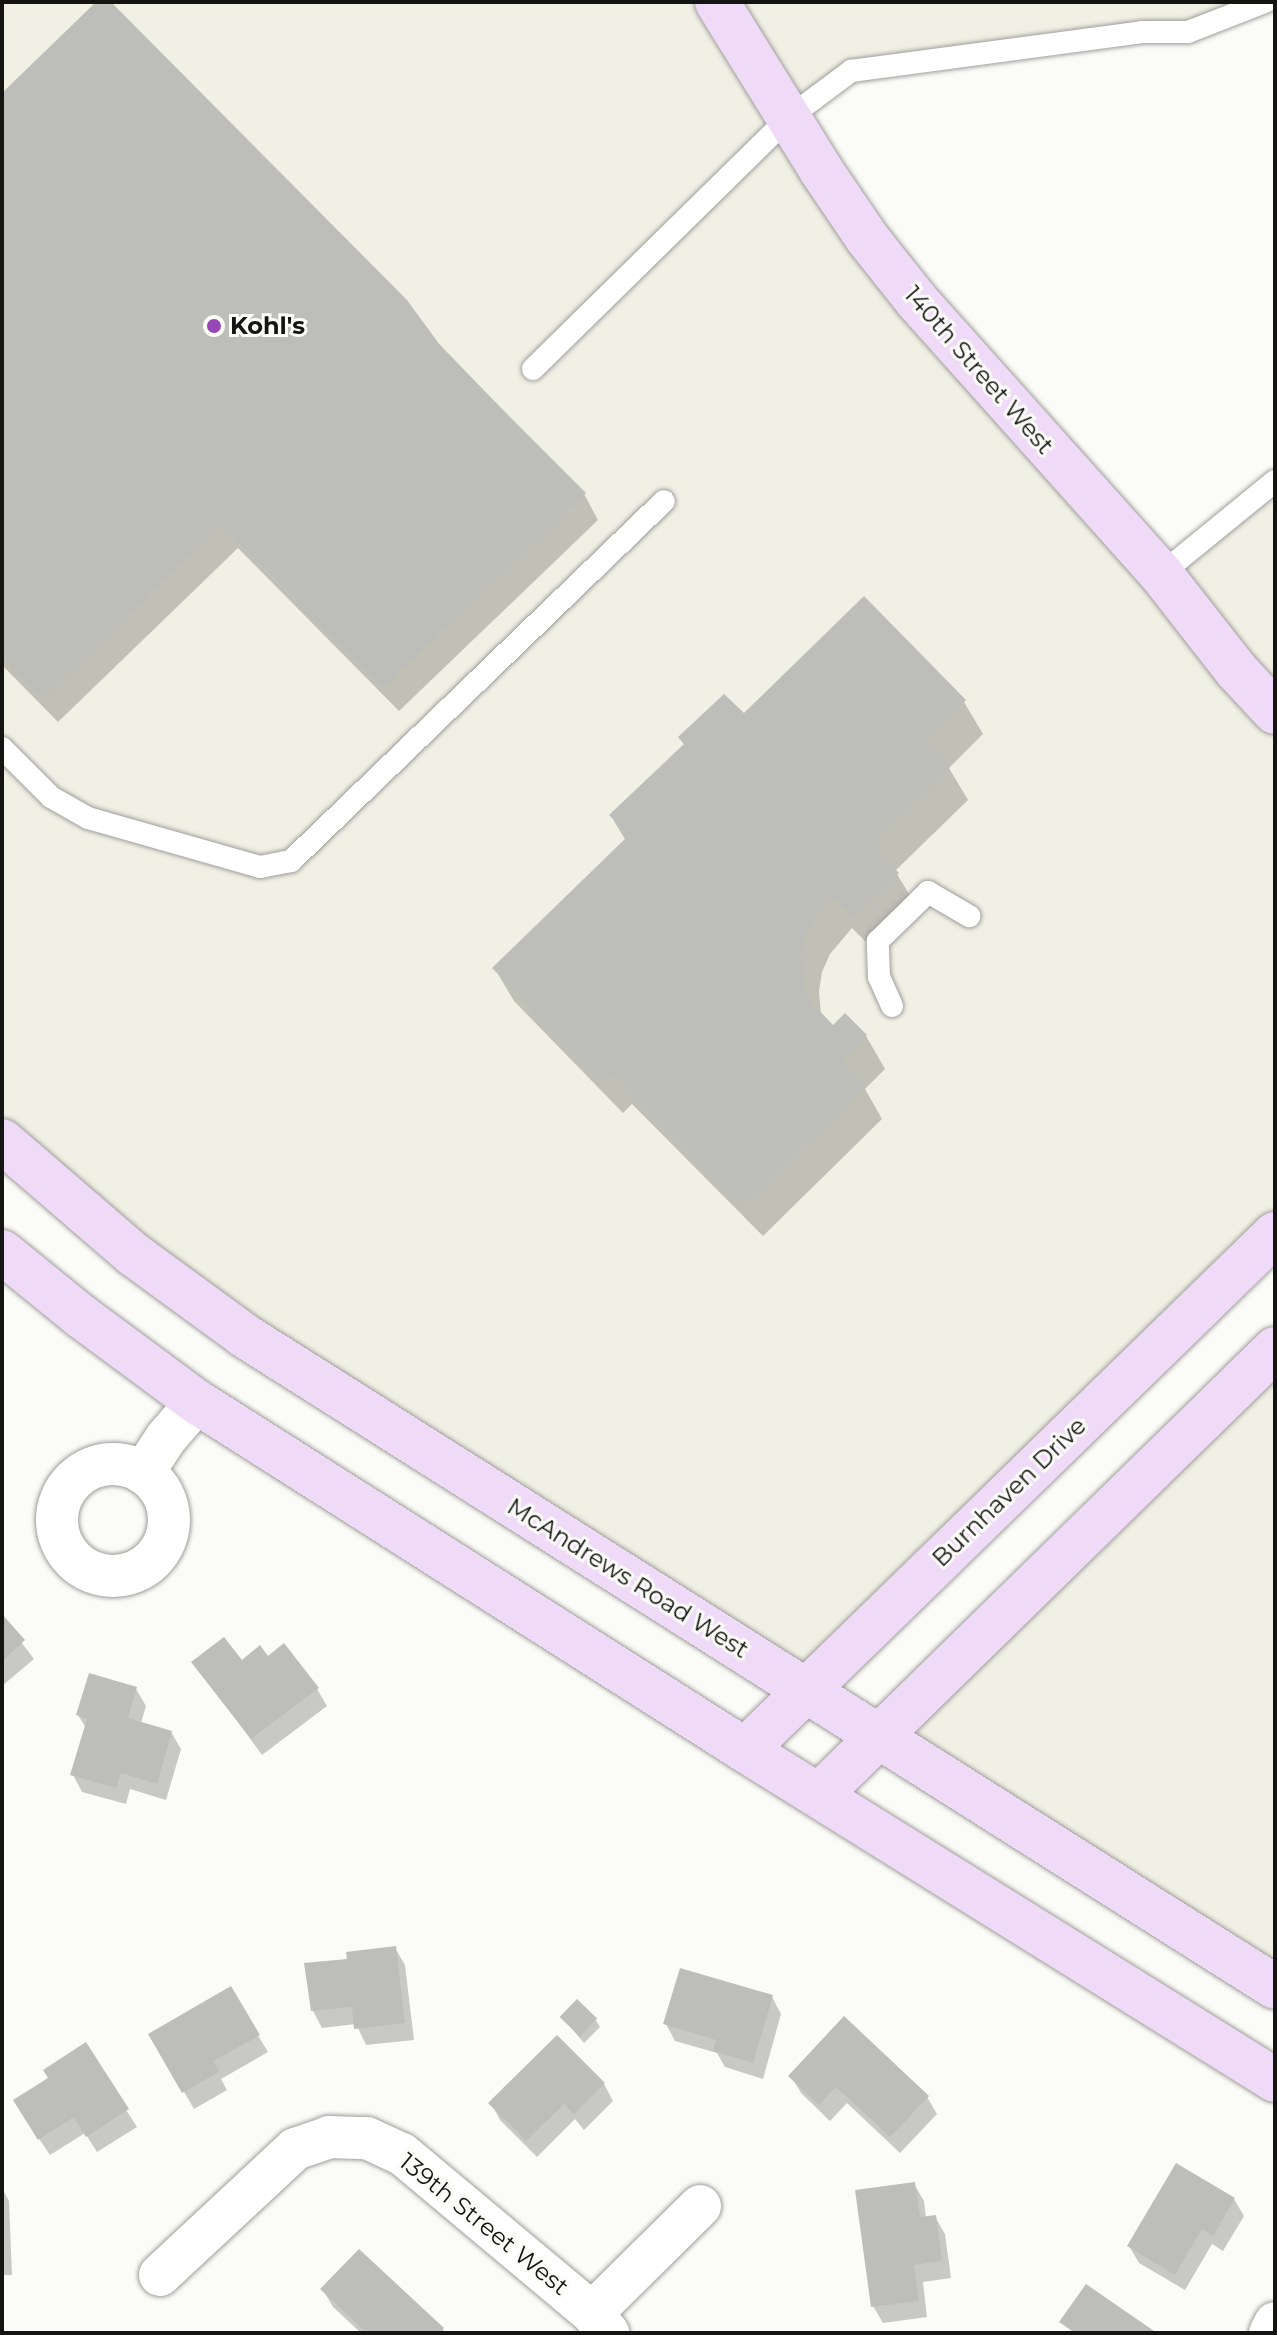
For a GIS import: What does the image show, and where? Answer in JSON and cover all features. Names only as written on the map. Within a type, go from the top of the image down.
[{"type":"main road","name":"140th Street West","points":[[717,2],[867,238],[917,301],[1161,574],[1236,670],[1275,712]]},
{"type":"main road","name":"McAndrews Road West","points":[[2,1141],[133,1254],[245,1336],[1275,1987]]},
{"type":"main road","name":"Burnhaven Drive","points":[[745,1750],[1275,1234]]},
{"type":"main road","points":[[2,1252],[82,1317],[197,1402],[745,1750],[1275,2080]]},
{"type":"main road","points":[[819,1795],[1275,1349]]},
{"type":"street","points":[[143,1473],[166,1438],[197,1402]]},
{"type":"street","name":"139th Street West","points":[[160,2275],[295,2149],[329,2137],[367,2138],[402,2154],[600,2323]]},
{"type":"street","points":[[600,2323],[700,2206]]},
{"type":"street","points":[[1270,2333],[1275,2323]]},
{"type":"lane","points":[[533,369],[788,118],[851,71],[1142,32],[1188,32],[1265,2]]},
{"type":"lane","points":[[1161,574],[1275,481]]},
{"type":"lane","points":[[2,748],[51,797],[88,818],[260,867],[291,861],[664,501]]},
{"type":"lane","points":[[892,1006],[879,977],[878,941],[928,892],[969,916]]},
{"type":"shaded area","points":[[2,2],[1265,2],[1188,32],[851,70],[788,118],[1160,574],[1275,481],[1275,1234],[804,1690],[245,1336],[2,1141]]},
{"type":"shaded area","points":[[1275,1349],[1275,1987],[879,1736]]},
{"type":"building","name":"Kohl's","points":[[96,2],[111,2],[407,300],[445,352],[586,493],[383,687],[222,524],[42,698],[2,657],[2,93]]},
{"type":"building","points":[[864,596],[966,700],[926,740],[951,766],[871,844],[899,873],[853,917],[833,897],[812,921],[804,938],[801,956],[803,984],[814,1005],[833,1025],[845,1013],[867,1035],[841,1061],[865,1085],[743,1205],[612,1072],[603,1081],[492,968],[629,835],[609,815],[684,744],[678,737],[724,694],[744,713]]},
{"type":"building","points":[[2,1614],[25,1640],[2,1661]]},
{"type":"building","points":[[224,1637],[242,1660],[260,1645],[268,1656],[284,1643],[319,1688],[251,1739],[191,1662]]},
{"type":"building","points":[[89,1673],[137,1687],[128,1718],[172,1731],[157,1784],[121,1773],[116,1788],[70,1775],[87,1719],[76,1715]]},
{"type":"building","points":[[396,1946],[405,2023],[354,2029],[352,2007],[311,2011],[304,1963],[347,1959],[346,1952]]},
{"type":"building","points":[[680,1968],[773,1995],[753,2063],[713,2051],[716,2040],[663,2024]]},
{"type":"building","points":[[231,1986],[260,2035],[213,2061],[219,2072],[182,2093],[148,2034]]},
{"type":"building","points":[[577,1999],[597,2018],[580,2036],[560,2017]]},
{"type":"building","points":[[844,2016],[929,2096],[890,2137],[836,2087],[819,2105],[788,2076]]},
{"type":"building","points":[[557,2035],[605,2083],[574,2114],[564,2104],[526,2141],[488,2103]]},
{"type":"building","points":[[86,2042],[129,2109],[86,2137],[74,2117],[38,2140],[13,2100],[48,2078],[43,2070]]},
{"type":"building","points":[[1176,2163],[1235,2198],[1213,2236],[1202,2229],[1175,2275],[1127,2246]]},
{"type":"building","points":[[915,2182],[920,2217],[936,2215],[942,2261],[914,2265],[919,2301],[871,2307],[855,2190]]},
{"type":"building","points":[[359,2249],[444,2328],[439,2333],[367,2333],[320,2289]]},
{"type":"building","points":[[1086,2284],[1157,2333],[1075,2333],[1059,2322]]},
{"type":"place","name":"Kohl's","points":[[214,326]]}]
